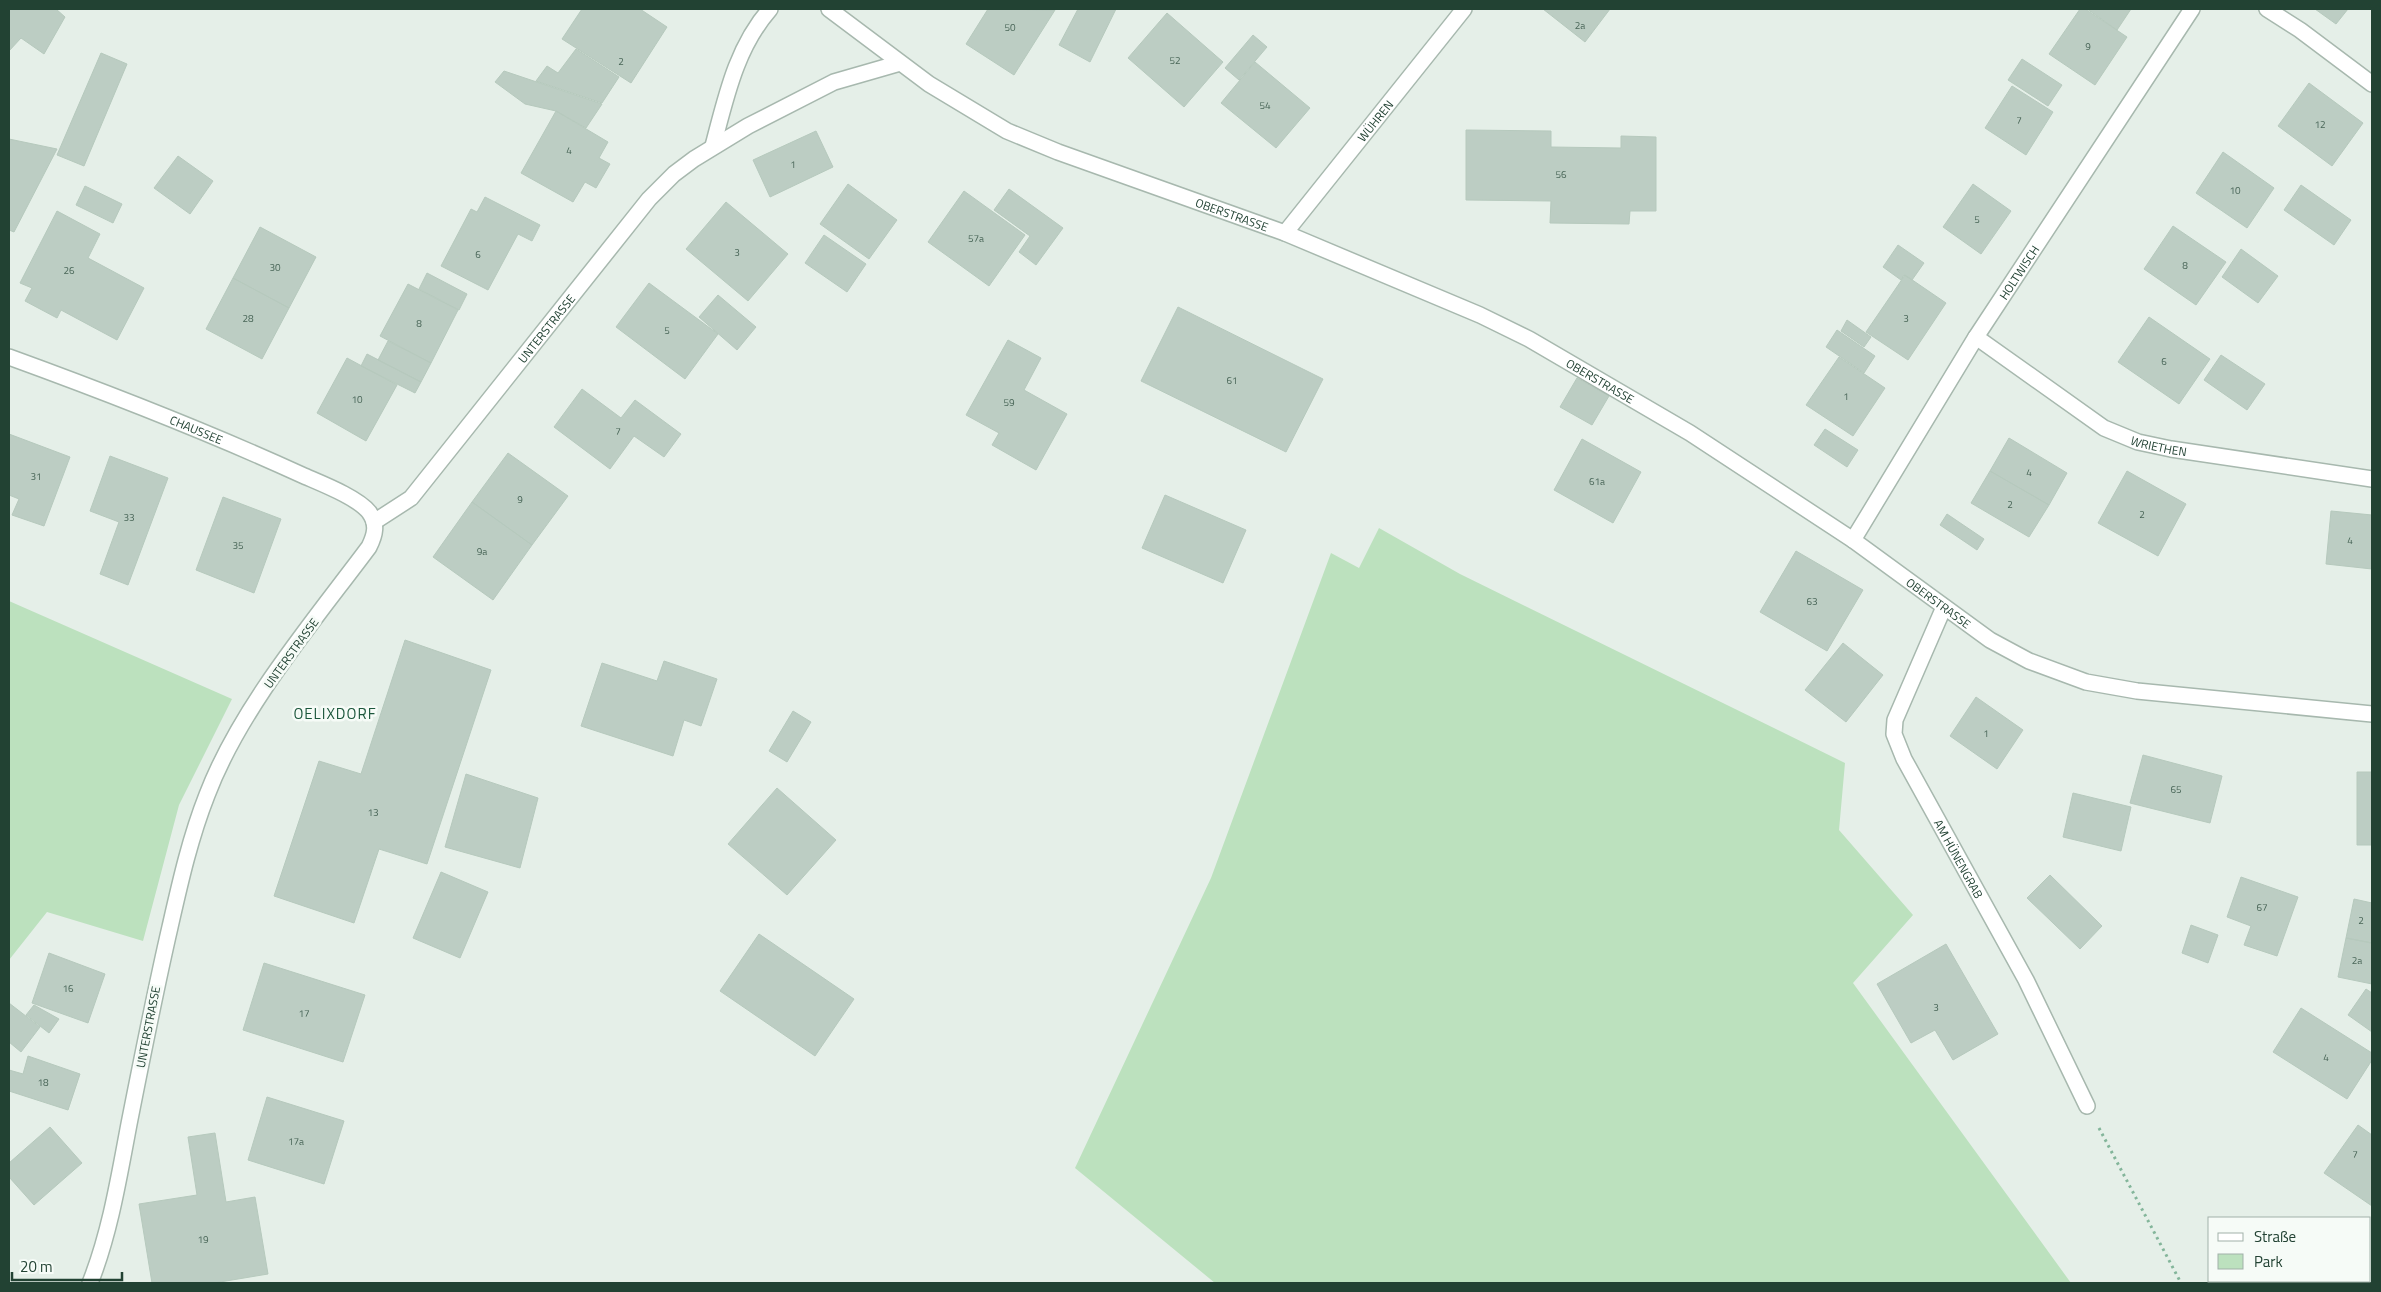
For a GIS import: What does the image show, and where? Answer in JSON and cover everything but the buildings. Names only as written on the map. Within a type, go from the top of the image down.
[{"type":"street","points":[[713,146],[732,76],[747,38],[770,9]]},
{"type":"street","name":"OBERSTRASSE","points":[[829,9],[929,84],[1007,131],[1058,152],[1286,233],[1480,315],[1529,340],[1690,433],[1853,540],[1990,640],[2029,660],[2086,682],[2137,691],[2372,714]]},
{"type":"street","name":"WÜHREN","points":[[1286,233],[1464,9]]},
{"type":"street","name":"HOLTWISCH","points":[[1853,540],[1976,337],[2192,9]]},
{"type":"street","points":[[2267,9],[2300,30],[2372,84]]},
{"type":"street","name":"UNTERSTRASSE","points":[[90,1283],[102,1248],[119,1175],[154,997],[184,866],[207,795],[229,749],[275,674],[369,547],[375,534],[374,522],[410,498],[649,199],[674,174],[713,146],[834,82],[900,63]]},
{"type":"street","name":"WRIETHEN","points":[[1976,337],[2104,428],[2125,437],[2171,449],[2372,478]]},
{"type":"street","name":"CHAUSSEE","points":[[9,357],[97,389],[269,460],[353,500],[368,510],[374,522]]},
{"type":"street","name":"AM HÜNENGRAB","points":[[1944,607],[1896,720],[1894,734],[1904,758],[2026,980],[2087,1106]]},
{"type":"path","points":[[2087,1106],[2181,1283]]},
{"type":"green space","points":[[1379,528],[1460,574],[1845,763],[1839,830],[1913,915],[1853,983],[2071,1283],[1215,1283],[1075,1168],[1211,878],[1331,553],[1359,568]]},
{"type":"green space","points":[[9,601],[232,699],[179,805],[143,941],[47,912],[9,960]]},
{"type":"district","name":"OELIXDORF","points":[[335,713]]}]
